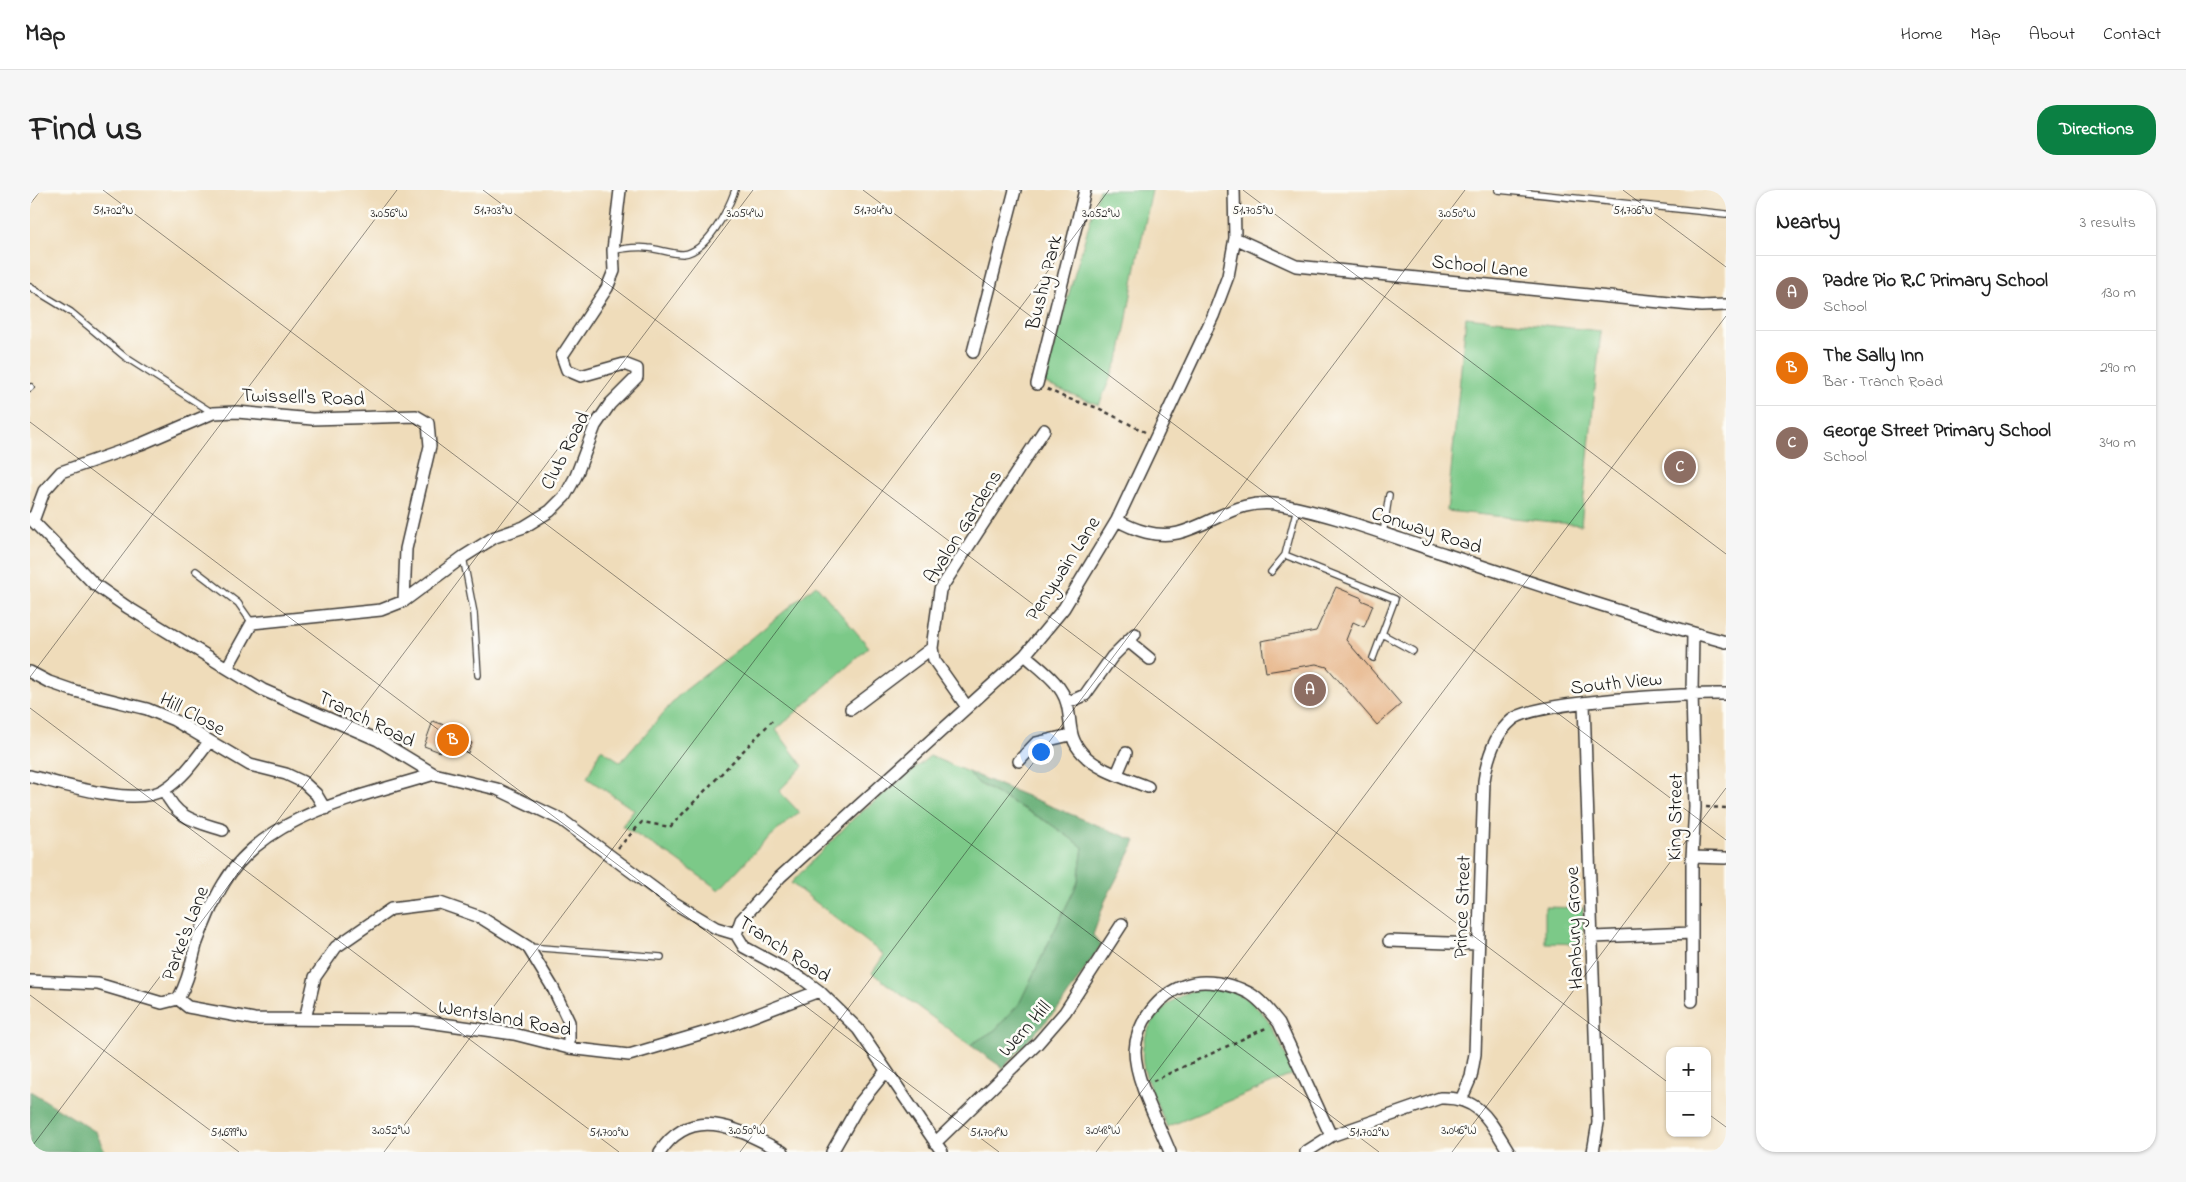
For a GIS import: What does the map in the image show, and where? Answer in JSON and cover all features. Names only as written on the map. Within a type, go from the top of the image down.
[{"type":"street","name":"Club Road","points":[[252,623],[381,610],[404,601],[463,556],[495,537],[524,527],[550,510],[566,496],[576,476],[594,426],[610,404],[637,377],[637,369],[624,364],[581,376],[567,370],[562,356],[607,288],[614,271],[613,250],[620,190]]},
{"type":"street","points":[[973,352],[1015,190]]},
{"type":"street","name":"Bushy Park","points":[[1037,384],[1085,190]]},
{"type":"street","name":"Penywain Lane","points":[[736,934],[740,920],[780,877],[1025,655],[1064,608],[1117,520],[1213,316],[1228,276],[1235,238],[1234,190]]},
{"type":"street","name":"School Lane","points":[[1235,238],[1296,266],[1702,306],[1726,305]]},
{"type":"street","name":"Twissell's Road","points":[[32,520],[44,491],[61,472],[141,444],[213,413],[237,412],[312,419],[416,416],[428,422],[430,446],[406,549],[404,601]]},
{"type":"street","name":"Avalon Gardens","points":[[932,648],[940,590],[1044,430]]},
{"type":"street","name":"Conway Road","points":[[1117,520],[1133,529],[1153,534],[1176,534],[1233,509],[1254,503],[1298,508],[1635,617],[1726,642]]},
{"type":"street","name":"Tranch Road","points":[[32,520],[94,584],[127,607],[263,690],[378,740],[434,774],[497,789],[562,820],[671,901],[716,928],[736,934],[744,946],[803,979],[819,991],[858,1029],[939,1148]]},
{"type":"street","points":[[227,668],[252,623]]},
{"type":"street","name":"King Street","points":[[1692,1001],[1692,857],[1695,807],[1692,693],[1693,633]]},
{"type":"street","points":[[1067,703],[1084,695],[1112,657],[1131,637],[1150,659]]},
{"type":"street","points":[[851,709],[932,648],[934,660],[967,707]]},
{"type":"street","points":[[1025,655],[1057,685],[1067,703],[1070,735],[1082,754],[1099,767],[1148,787]]},
{"type":"street","name":"Hill Close","points":[[30,672],[49,682],[75,691],[147,709],[174,720],[250,766],[286,774],[302,782],[316,794],[325,809]]},
{"type":"street","name":"South View","points":[[1512,720],[1524,712],[1584,703],[1692,693],[1726,694]]},
{"type":"street","name":"Hanbury Grove","points":[[1584,703],[1598,1123],[1593,1152]]},
{"type":"street","name":"Prince Street","points":[[1461,1100],[1470,1077],[1475,1054],[1484,781],[1487,762],[1493,747],[1512,720]]},
{"type":"street","points":[[1019,761],[1036,743],[1070,735]]},
{"type":"street","points":[[30,776],[112,795],[138,796],[164,790],[180,777],[209,742]]},
{"type":"street","points":[[1117,774],[1126,753]]},
{"type":"street","name":"Parke's Lane","points":[[30,981],[98,984],[162,1003],[178,998],[186,985],[197,944],[224,883],[245,855],[267,836],[297,820],[325,809],[434,774]]},
{"type":"street","points":[[164,790],[171,806],[183,816],[223,830]]},
{"type":"street","points":[[1692,857],[1726,858]]},
{"type":"street","points":[[305,1020],[314,977],[336,948],[391,909],[440,903],[480,917],[528,948],[554,988],[569,1022],[569,1048]]},
{"type":"street","name":"Wern Hill","points":[[939,1148],[1038,1044],[1064,1012],[1122,924]]},
{"type":"street","points":[[1593,937],[1692,933]]},
{"type":"street","points":[[1389,941],[1478,944]]},
{"type":"street","points":[[1170,1152],[1137,1070],[1135,1050],[1140,1028],[1153,1008],[1169,994],[1186,984],[1207,982],[1237,988],[1255,998],[1266,1008],[1279,1022],[1331,1136]]},
{"type":"street","name":"Wentsland Road","points":[[178,998],[188,1007],[244,1017],[305,1020],[414,1020],[514,1034],[569,1048],[629,1054],[727,1026],[819,991]]},
{"type":"street","points":[[832,1152],[860,1103],[886,1071]]},
{"type":"street","points":[[1306,1152],[1331,1136],[1440,1098],[1461,1100],[1473,1104],[1486,1114],[1509,1152]]},
{"type":"street","points":[[660,1152],[678,1133],[695,1126],[715,1124],[733,1127],[784,1152]]},
{"type":"lane","points":[[613,250],[646,247],[684,254],[698,248],[719,225],[735,190]]},
{"type":"lane","points":[[1498,190],[1726,214]]},
{"type":"lane","points":[[30,287],[71,312],[125,357],[213,413]]},
{"type":"lane","points":[[1383,534],[1388,495]]},
{"type":"lane","points":[[1271,572],[1285,555],[1298,508]]},
{"type":"lane","points":[[1285,555],[1395,599],[1373,658]]},
{"type":"lane","points":[[463,556],[474,613],[478,675]]},
{"type":"lane","points":[[196,571],[238,602],[252,623]]},
{"type":"lane","points":[[1382,634],[1413,651]]},
{"type":"lane","points":[[528,948],[661,957]]},
{"type":"path","points":[[1037,384],[1066,398],[1098,408],[1157,438]]},
{"type":"path","points":[[611,856],[642,822],[670,827],[772,721]]},
{"type":"path","points":[[1695,807],[1726,808]]},
{"type":"path","points":[[1143,1086],[1279,1022]]},
{"type":"green space","points":[[1099,190],[1152,190],[1121,352],[1099,405],[1043,383]]},
{"type":"green space","points":[[1466,317],[1601,331],[1581,525],[1447,511]]},
{"type":"green space","points":[[816,585],[869,647],[776,730],[803,766],[779,791],[799,812],[763,843],[719,890],[673,857],[622,826],[634,810],[587,778],[601,749],[621,762],[679,695]]},
{"type":"green space","points":[[930,756],[968,772],[978,783],[1049,823],[1083,847],[1078,882],[1019,1004],[995,1030],[970,1045],[872,973],[884,955],[791,883],[853,819]]},
{"type":"green space","points":[[968,772],[1136,841],[1105,901],[1093,935],[1101,945],[1061,1005],[1003,1068],[970,1045],[995,1030],[1019,1004],[1078,882],[1083,847],[1049,823],[978,783]]},
{"type":"green space","points":[[1545,907],[1583,908],[1583,944],[1545,943]]},
{"type":"green space","points":[[1214,988],[1231,991],[1257,1007],[1274,1031],[1294,1074],[1167,1127],[1151,1091],[1144,1069],[1143,1044],[1152,1022],[1169,1003],[1179,996],[1194,990]]},
{"type":"green space","points":[[30,1091],[96,1132],[105,1152],[30,1152]]},
{"type":"building","points":[[1336,587],[1373,605],[1364,627],[1353,622],[1346,640],[1401,704],[1377,725],[1327,667],[1316,664],[1266,672],[1261,641],[1316,631]]},
{"type":"building","points":[[433,721],[458,730],[455,736],[472,743],[468,753],[444,744],[440,752],[424,746]]},
{"type":"place","name":"George Street Primary School","points":[[1680,467]]},
{"type":"place","name":"Padre Pio R.C Primary School","points":[[1310,690]]},
{"type":"place","name":"The Sally Inn","points":[[453,740]]}]
